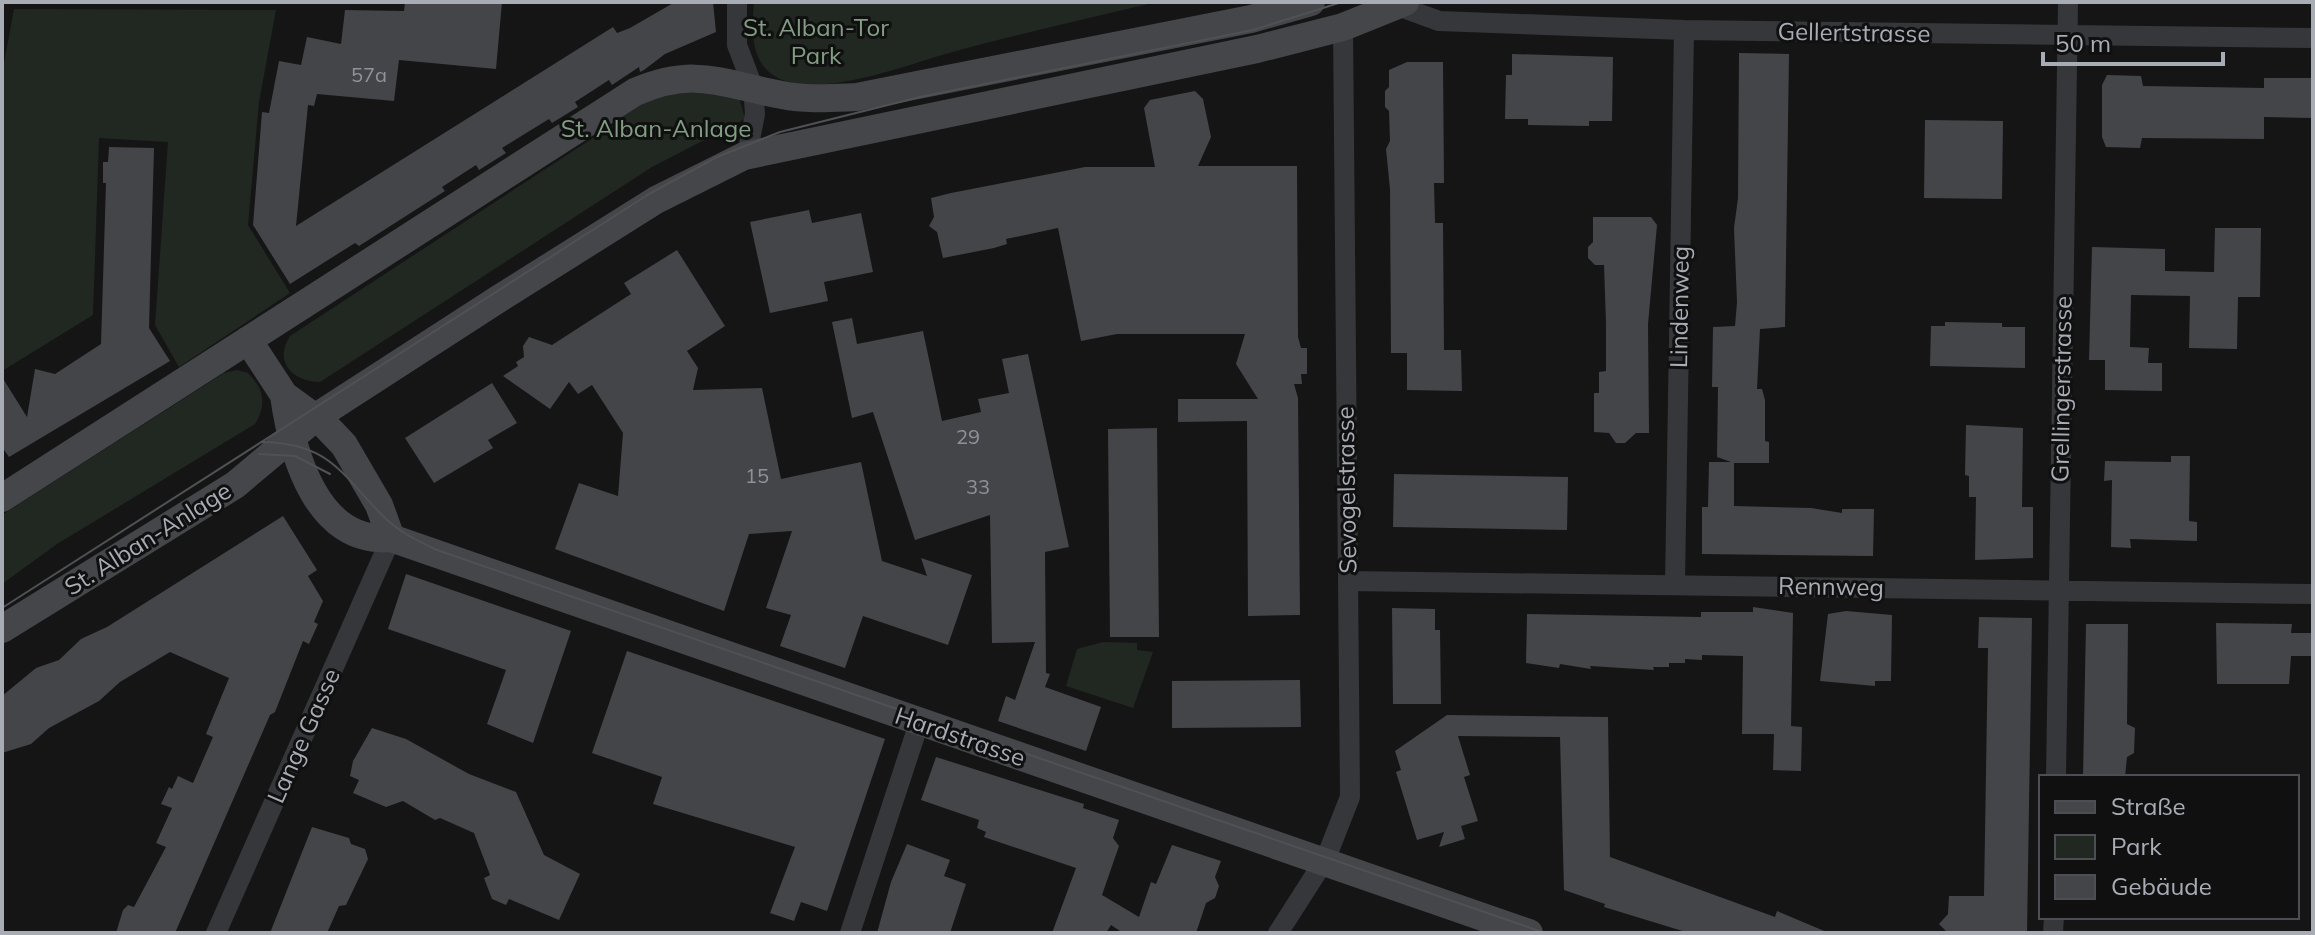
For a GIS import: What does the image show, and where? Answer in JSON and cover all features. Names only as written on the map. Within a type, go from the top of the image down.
[{"type":"main road","points":[[2,498],[635,92],[686,77],[721,79],[808,99],[857,97],[1251,19],[1311,2]]},
{"type":"main road","name":"St. Alban-Anlage","points":[[2,629],[225,491],[316,417],[656,200],[747,155],[1257,49],[1345,15],[1396,3]]},
{"type":"main road","name":"Hardstrasse","points":[[248,340],[284,395],[316,417],[344,445],[379,505],[391,538]]},
{"type":"main road","name":"Hardstrasse","points":[[284,395],[290,438],[301,472],[341,525],[364,539],[391,538],[1529,933]]},
{"type":"street","name":"Grellingerstrasse","points":[[2056,775],[2068,2]]},
{"type":"street","name":"Gellertstrasse","points":[[1396,3],[1439,21],[1684,30],[2313,38]]},
{"type":"street","points":[[737,12],[737,45],[753,87],[754,130],[747,155]]},
{"type":"street","name":"Sevogelstrasse","points":[[1278,933],[1323,861],[1350,797],[1345,15]]},
{"type":"street","name":"Lindenweg","points":[[1675,584],[1684,30]]},
{"type":"street","points":[[721,79],[728,58],[737,45]]},
{"type":"street","name":"Lange Gasse","points":[[216,933],[391,538]]},
{"type":"street","name":"Rennweg","points":[[1348,581],[2313,594]]},
{"type":"street","points":[[850,933],[919,723]]},
{"type":"green space","name":"St. Alban-Tor Park","points":[[754,2],[1157,2],[981,44],[860,79],[807,85],[785,81],[762,64],[755,48]]},
{"type":"green space","points":[[14,9],[276,10],[259,102],[248,225],[290,293],[179,367],[155,325],[168,142],[99,138],[93,315],[2,371],[2,74]]},
{"type":"green space","name":"St. Alban-Anlage","points":[[693,87],[739,97],[745,119],[652,167],[320,382],[302,378],[288,369],[284,354],[290,336],[619,121],[620,111],[642,99]]},
{"type":"green space","points":[[237,370],[248,373],[258,385],[262,397],[255,424],[57,544],[2,584],[2,515],[224,373]]},
{"type":"green space","points":[[1103,642],[1137,643],[1137,650],[1153,652],[1133,708],[1066,686],[1077,649]]},
{"type":"building","points":[[405,2],[502,2],[496,69],[399,60],[394,101],[317,94],[314,106],[308,105],[296,226],[613,27],[617,33],[630,28],[675,2],[713,2],[716,32],[665,54],[640,72],[639,67],[612,85],[609,80],[575,102],[578,107],[552,123],[549,119],[502,148],[506,153],[479,170],[476,165],[442,187],[445,191],[359,246],[355,243],[290,284],[253,225],[262,112],[269,113],[279,61],[301,65],[307,37],[341,44],[345,10],[404,11]]},
{"type":"building","points":[[1739,53],[1789,54],[1785,327],[1760,329],[1757,389],[1762,389],[1765,400],[1765,441],[1769,442],[1769,463],[1734,463],[1734,506],[1811,508],[1842,513],[1842,509],[1874,509],[1873,556],[1702,554],[1702,507],[1708,507],[1709,462],[1731,462],[1717,457],[1718,387],[1712,387],[1713,327],[1735,326],[1734,228],[1738,198]]},
{"type":"building","points":[[1512,54],[1613,57],[1612,121],[1589,121],[1589,126],[1528,125],[1528,119],[1505,119],[1506,75],[1512,75]]},
{"type":"building","points":[[1407,62],[1443,62],[1444,183],[1434,183],[1435,223],[1443,223],[1444,350],[1461,350],[1462,391],[1407,390],[1407,353],[1391,353],[1390,189],[1386,149],[1390,141],[1385,91],[1389,87],[1389,70]]},
{"type":"building","points":[[2107,75],[2141,76],[2143,86],[2264,88],[2264,78],[2313,78],[2313,118],[2264,117],[2264,139],[2142,138],[2140,148],[2106,147],[2102,137],[2102,85]]},
{"type":"building","points":[[1195,91],[1203,99],[1211,137],[1198,166],[1297,166],[1298,337],[1301,348],[1307,348],[1307,374],[1301,374],[1302,384],[1294,384],[1298,398],[1300,615],[1248,616],[1247,421],[1178,422],[1178,399],[1258,399],[1236,364],[1245,334],[1117,334],[1081,341],[1058,228],[1006,239],[1007,244],[994,248],[943,258],[937,232],[929,226],[934,217],[931,198],[1085,167],[1155,167],[1144,108],[1150,100]]},
{"type":"building","points":[[1925,120],[2003,121],[2002,199],[1924,198]]},
{"type":"building","points":[[109,147],[154,148],[149,328],[170,361],[9,457],[2,447],[2,377],[27,417],[35,369],[55,374],[101,344],[106,183],[103,183],[103,162],[108,162]]},
{"type":"building","points":[[809,210],[812,223],[861,213],[873,272],[824,282],[828,301],[770,313],[750,222]]},
{"type":"building","points":[[1593,217],[1651,217],[1657,225],[1648,324],[1649,433],[1636,433],[1625,443],[1616,443],[1609,433],[1594,432],[1594,393],[1599,393],[1599,372],[1606,371],[1606,323],[1604,265],[1595,265],[1588,258],[1588,247],[1593,242]]},
{"type":"building","points":[[2215,228],[2261,228],[2260,297],[2238,297],[2237,349],[2189,348],[2190,296],[2131,295],[2130,347],[2149,348],[2148,363],[2162,363],[2162,391],[2105,390],[2105,360],[2089,360],[2092,247],[2165,249],[2165,271],[2214,272]]},
{"type":"building","points":[[677,250],[725,326],[687,351],[698,368],[693,390],[762,388],[781,479],[861,462],[882,561],[927,576],[921,558],[972,575],[948,645],[863,616],[845,668],[780,646],[791,615],[766,608],[792,531],[749,534],[724,611],[555,549],[579,483],[618,496],[623,433],[592,385],[578,394],[569,382],[550,409],[503,376],[518,366],[516,362],[524,357],[523,346],[529,337],[552,345],[631,294],[624,283]]},
{"type":"building","points":[[852,318],[857,344],[923,331],[942,421],[981,412],[978,399],[1009,393],[1002,359],[1028,354],[1069,547],[1045,552],[1046,673],[1050,674],[1045,687],[1101,707],[1086,751],[998,721],[1006,696],[1015,700],[1035,642],[992,643],[990,515],[915,540],[873,412],[852,418],[832,322]]},
{"type":"building","points":[[1945,322],[2002,323],[2002,327],[2025,327],[2025,368],[1930,366],[1931,326],[1945,326]]},
{"type":"building","points":[[492,383],[517,423],[488,440],[493,448],[434,483],[405,438]]},
{"type":"building","points":[[1966,425],[2023,428],[2022,507],[2033,507],[2033,558],[1975,560],[1976,497],[1969,497],[1969,476],[1965,475]]},
{"type":"building","points":[[1157,428],[1159,637],[1110,637],[1108,429]]},
{"type":"building","points":[[2171,456],[2190,456],[2189,521],[2197,522],[2197,541],[2130,539],[2131,548],[2111,547],[2112,480],[2104,481],[2105,461],[2171,462]]},
{"type":"building","points":[[1394,474],[1568,477],[1567,530],[1393,527]]},
{"type":"building","points":[[283,516],[317,570],[308,576],[323,601],[314,622],[318,624],[309,644],[303,641],[275,712],[270,715],[175,933],[116,933],[123,910],[128,905],[134,907],[166,847],[156,843],[172,808],[161,804],[178,776],[193,783],[213,737],[206,734],[229,678],[170,652],[120,682],[99,701],[49,728],[31,744],[2,753],[2,696],[36,668],[59,660],[81,639],[107,627]]},
{"type":"building","points":[[406,574],[571,631],[533,743],[487,724],[506,670],[388,629]]},
{"type":"building","points":[[1753,607],[1793,613],[1791,726],[1802,727],[1801,771],[1773,770],[1774,734],[1742,734],[1743,656],[1702,655],[1702,660],[1685,659],[1685,663],[1669,663],[1669,667],[1653,667],[1654,670],[1590,666],[1591,669],[1560,664],[1559,668],[1526,663],[1527,614],[1701,617],[1701,612],[1753,612]]},
{"type":"building","points":[[1392,608],[1435,609],[1435,630],[1440,630],[1441,704],[1393,704]]},
{"type":"building","points":[[1846,611],[1892,615],[1891,681],[1875,681],[1875,686],[1820,681],[1828,614]]},
{"type":"building","points":[[1979,617],[2032,618],[2027,933],[1948,933],[1939,924],[1948,914],[1949,896],[1984,896],[1988,648],[1978,648]]},
{"type":"building","points":[[2216,623],[2292,624],[2291,633],[2313,633],[2313,656],[2291,656],[2289,684],[2217,684]]},
{"type":"building","points":[[2086,624],[2128,624],[2127,724],[2135,728],[2134,753],[2127,757],[2125,775],[2083,775]]},
{"type":"building","points":[[627,651],[885,739],[827,911],[801,902],[794,921],[770,913],[795,847],[653,804],[662,777],[592,753]]},
{"type":"building","points":[[1300,680],[1301,727],[1172,728],[1172,681]]},
{"type":"building","points":[[1447,715],[1608,717],[1610,857],[1775,917],[1777,911],[1829,933],[1689,933],[1604,907],[1605,904],[1564,890],[1560,737],[1458,736],[1470,775],[1464,777],[1478,821],[1461,826],[1465,839],[1439,847],[1444,832],[1417,840],[1396,772],[1401,770],[1395,751]]},
{"type":"building","points":[[372,728],[406,739],[469,774],[516,792],[544,855],[580,874],[559,920],[509,899],[506,905],[492,899],[484,878],[490,875],[474,833],[440,818],[435,820],[403,801],[386,807],[353,793],[359,780],[350,776],[353,761]]},
{"type":"building","points":[[936,757],[1084,804],[1083,808],[1119,820],[1113,838],[1119,846],[1102,895],[1139,917],[1151,882],[1156,884],[1172,845],[1221,861],[1215,877],[1219,886],[1215,898],[1206,903],[1196,933],[1123,933],[1111,925],[1106,933],[1052,933],[1076,868],[984,837],[986,832],[977,828],[979,820],[921,800]]},
{"type":"building","points":[[312,827],[349,838],[351,844],[365,849],[368,859],[346,905],[339,906],[327,933],[270,933]]},
{"type":"building","points":[[907,844],[950,860],[944,876],[966,884],[950,933],[877,933],[891,882]]},
{"type":"tram line","points":[[2,608],[649,194],[717,157],[780,132],[920,97],[1253,30],[1342,2]]},
{"type":"tram line","points":[[261,442],[303,448],[319,455],[344,474],[390,522],[437,550],[1545,933]]},
{"type":"tram line","points":[[259,454],[295,456],[330,474]]}]
